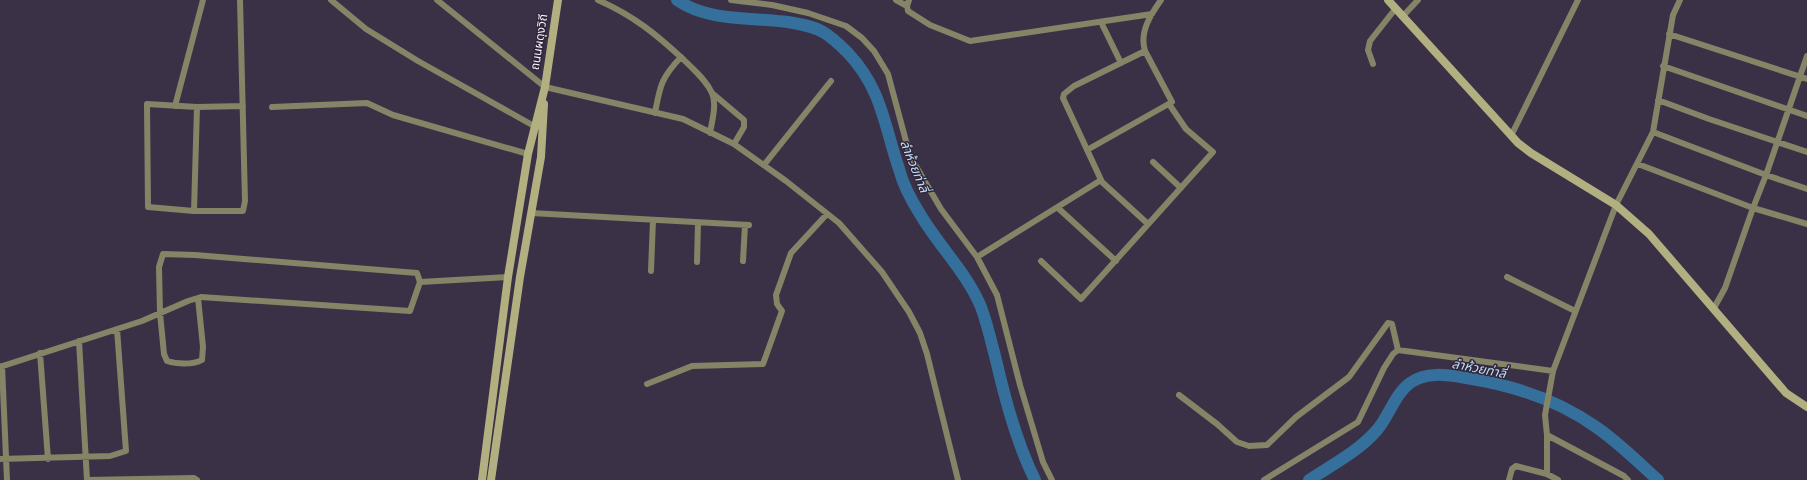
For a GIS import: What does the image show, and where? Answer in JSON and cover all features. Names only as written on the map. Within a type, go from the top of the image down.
[{"type":"main road","name":"ถนนผดุงวิถี","points":[[545,87],[558,0]]},
{"type":"main road","points":[[1388,0],[1511,136],[1531,153],[1616,205],[1649,234],[1786,393],[1807,407]]},
{"type":"main road","points":[[482,480],[508,277],[528,154],[545,87]]},
{"type":"main road","points":[[491,480],[520,277],[541,157],[545,87]]},
{"type":"street","points":[[175,106],[204,0]]},
{"type":"street","points":[[240,0],[243,106],[245,201],[243,211],[194,211],[148,207],[147,104],[197,107],[243,106]]},
{"type":"street","points":[[331,0],[366,29],[418,62],[534,126]]},
{"type":"street","points":[[439,0],[545,87],[683,119],[734,144],[764,165],[839,223],[882,272],[900,297],[916,326],[927,354],[958,480]]},
{"type":"street","points":[[598,0],[621,10],[654,32],[701,77],[712,93],[744,120],[744,127],[734,144]]},
{"type":"street","points":[[731,0],[772,4],[808,12],[846,26],[862,38],[874,51],[888,74],[910,156],[942,209],[978,257],[997,295],[1020,385],[1043,462],[1052,480]]},
{"type":"street","points":[[896,0],[908,3],[908,11],[930,25],[970,41],[1152,14]]},
{"type":"street","points":[[1088,150],[1172,102],[1144,51],[1142,43],[1152,14],[1161,0]]},
{"type":"street","points":[[1403,16],[1418,0]]},
{"type":"street","points":[[1511,136],[1578,0]]},
{"type":"street","points":[[1547,474],[1547,435],[1545,415],[1552,373],[1575,311],[1586,288],[1616,205],[1653,132],[1669,34],[1673,15],[1680,0]]},
{"type":"street","points":[[1373,64],[1368,50],[1370,41],[1396,8]]},
{"type":"street","points":[[1101,22],[1120,63]]},
{"type":"street","points":[[1669,34],[1804,78]]},
{"type":"street","points":[[1144,51],[1074,86],[1064,94],[1065,103],[1101,180],[1148,224]]},
{"type":"street","points":[[1714,308],[1725,288],[1789,110],[1804,78],[1807,56]]},
{"type":"street","points":[[655,113],[659,88],[663,78],[681,58]]},
{"type":"street","points":[[1663,66],[1807,116]]},
{"type":"street","points":[[764,165],[831,81]]},
{"type":"street","points":[[710,132],[714,103],[712,93]]},
{"type":"street","points":[[1658,100],[1807,152]]},
{"type":"street","points":[[272,107],[368,103],[393,115],[528,154]]},
{"type":"street","points":[[1041,262],[1081,299],[1213,152],[1186,129],[1169,104]]},
{"type":"street","points":[[194,211],[197,107]]},
{"type":"street","points":[[1653,132],[1807,189]]},
{"type":"street","points":[[1153,162],[1181,188]]},
{"type":"street","points":[[1638,164],[1753,208],[1807,224]]},
{"type":"street","points":[[978,257],[1101,180]]},
{"type":"street","points":[[1058,208],[1116,261]]},
{"type":"street","points":[[531,213],[747,225],[743,261]]},
{"type":"street","points":[[647,384],[692,366],[763,364],[782,311],[777,304],[776,295],[791,253],[827,214]]},
{"type":"street","points":[[651,271],[653,220]]},
{"type":"street","points":[[697,262],[698,223]]},
{"type":"street","points":[[7,480],[3,459],[1,366],[142,321],[160,313],[188,301],[198,298],[410,311],[420,282],[417,273],[164,254],[159,267],[160,313],[164,354],[167,361],[175,363],[199,362],[202,357],[203,347],[198,298]]},
{"type":"street","points":[[420,282],[508,277]]},
{"type":"street","points":[[1507,277],[1575,311]]},
{"type":"street","points":[[1179,395],[1217,424],[1237,442],[1249,446],[1264,446],[1272,441],[1296,417],[1349,377],[1388,323],[1392,324],[1398,350]]},
{"type":"street","points":[[3,459],[110,456],[126,451],[117,329]]},
{"type":"street","points":[[79,341],[87,457],[87,480],[161,478],[194,478],[197,480]]},
{"type":"street","points":[[1264,480],[1358,422],[1384,368],[1393,354],[1398,350],[1552,373]]},
{"type":"street","points":[[40,354],[48,458]]},
{"type":"street","points":[[1547,435],[1624,476],[1628,480]]},
{"type":"street","points":[[1509,480],[1512,469],[1516,466],[1547,474],[1558,480]]},
{"type":"waterway","name":"ลำห้วยท่าลี่","points":[[677,0],[689,7],[716,15],[788,22],[815,28],[836,41],[859,67],[868,80],[881,108],[901,175],[910,198],[927,226],[968,282],[981,307],[1013,423],[1035,480]]},
{"type":"waterway","name":"ลำห้วยท่าลี่","points":[[1309,480],[1362,445],[1377,430],[1400,393],[1416,379],[1430,375],[1445,375],[1483,381],[1517,389],[1550,401],[1581,417],[1604,433],[1628,452],[1658,480]]}]
